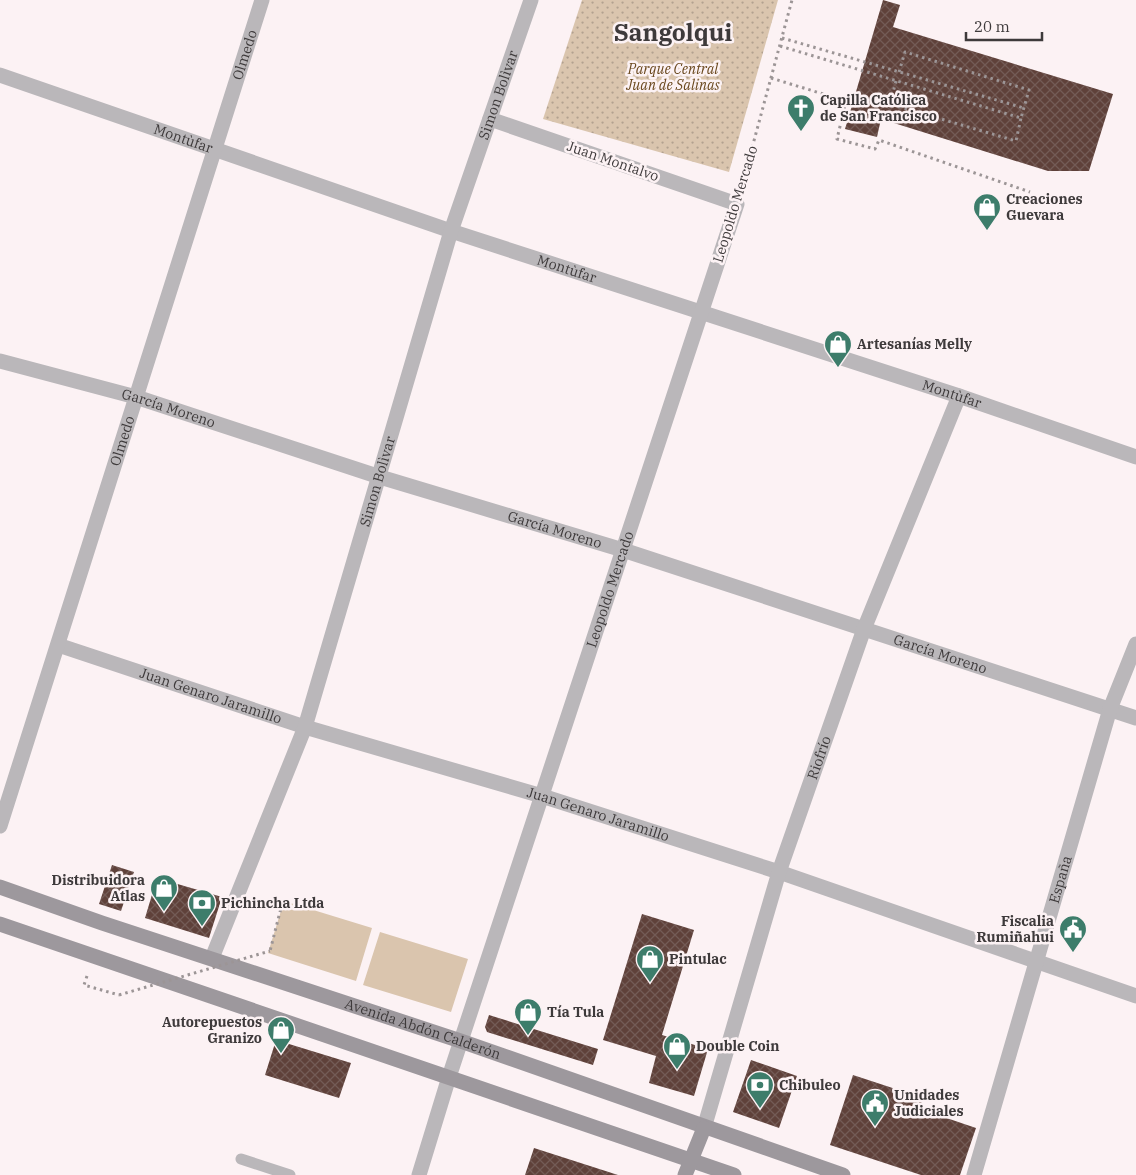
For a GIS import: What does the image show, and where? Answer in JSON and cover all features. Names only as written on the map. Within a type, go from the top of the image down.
[{"type":"main road","name":"Avenida Abdón Calderón","points":[[0,887],[102,923],[461,1041],[704,1128],[843,1175]]},
{"type":"main road","points":[[0,924],[734,1175]]},
{"type":"main road","points":[[685,1175],[704,1128]]},
{"type":"street","name":"Olmedo","points":[[0,826],[262,0]]},
{"type":"street","name":"Simon Bolìvar","points":[[212,958],[305,727],[451,231],[531,0]]},
{"type":"street","name":"Montùfar","points":[[0,75],[451,231],[959,396],[1136,457]]},
{"type":"street","name":"Juan Montalvo","points":[[490,119],[737,204]]},
{"type":"street","name":"Leopoldo Mercado","points":[[419,1175],[449,1077],[737,204]]},
{"type":"street","name":"García Moreno","points":[[0,360],[136,397],[380,477],[623,550],[1136,718]]},
{"type":"street","name":"Riofrío","points":[[704,1128],[779,872],[864,628],[959,396]]},
{"type":"street","name":"España","points":[[974,1175],[1110,709],[1136,644]]},
{"type":"street","name":"Juan Genaro Jaramillo","points":[[58,645],[305,727],[542,796],[779,872],[1136,996]]},
{"type":"lane","points":[[241,1159],[290,1175]]},
{"type":"path","name":"Leopoldo Mercado","points":[[737,204],[792,0]]},
{"type":"path","points":[[782,38],[1024,108]]},
{"type":"path","points":[[780,46],[1021,118]]},
{"type":"path","points":[[896,81],[890,104],[1016,142],[1029,90],[905,52],[899,72]]},
{"type":"path","points":[[771,78],[846,101],[837,139],[876,149],[879,140],[1030,192]]},
{"type":"path","points":[[84,985],[120,996],[270,951],[281,908]]},
{"type":"green space","name":"Parque Central Juan de Salinas","points":[[582,0],[778,0],[729,172],[543,119]]},
{"type":"green space","points":[[284,901],[372,928],[356,981],[268,953]]},
{"type":"green space","points":[[380,932],[468,959],[451,1012],[363,985]]},
{"type":"building","points":[[883,0],[900,5],[893,27],[1113,94],[1089,171],[1048,171],[881,119],[877,137],[845,129]]},
{"type":"building","points":[[112,865],[134,872],[121,911],[99,904]]},
{"type":"building","points":[[157,878],[222,897],[209,938],[145,918]]},
{"type":"building","name":"Pintulac","points":[[642,914],[694,930],[662,1035],[708,1049],[694,1096],[649,1083],[656,1056],[603,1040]]},
{"type":"building","points":[[489,1015],[598,1049],[593,1065],[487,1032],[485,1027]]},
{"type":"building","points":[[276,1040],[351,1063],[339,1098],[265,1075]]},
{"type":"building","points":[[751,1060],[797,1076],[779,1128],[733,1112]]},
{"type":"building","name":"Unidades Judiciales","points":[[853,1075],[923,1098],[920,1109],[976,1128],[960,1175],[921,1175],[830,1145]]},
{"type":"building","points":[[534,1148],[618,1175],[525,1175]]},
{"type":"place","name":"Capilla Católica de San Francisco","points":[[801,132]]},
{"type":"place","name":"Creaciones Guevara","points":[[987,231]]},
{"type":"place","name":"Artesanías Melly","points":[[838,368]]},
{"type":"place","name":"Distribuidora Atlas","points":[[164,912]]},
{"type":"place","name":"Pichincha Ltda","points":[[202,927]]},
{"type":"place","name":"Fiscalia Rumiñahui","points":[[1073,953]]},
{"type":"place","name":"Pintulac","points":[[650,983]]},
{"type":"place","name":"Tía Tula","points":[[528,1036]]},
{"type":"place","name":"Autorepuestos Granizo","points":[[281,1054]]},
{"type":"place","name":"Double Coin","points":[[677,1070]]},
{"type":"place","name":"Chibuleo","points":[[760,1109]]},
{"type":"place","name":"Unidades Judiciales","points":[[875,1127]]},
{"type":"district","name":"Sangolqui","points":[[673,33]]}]
